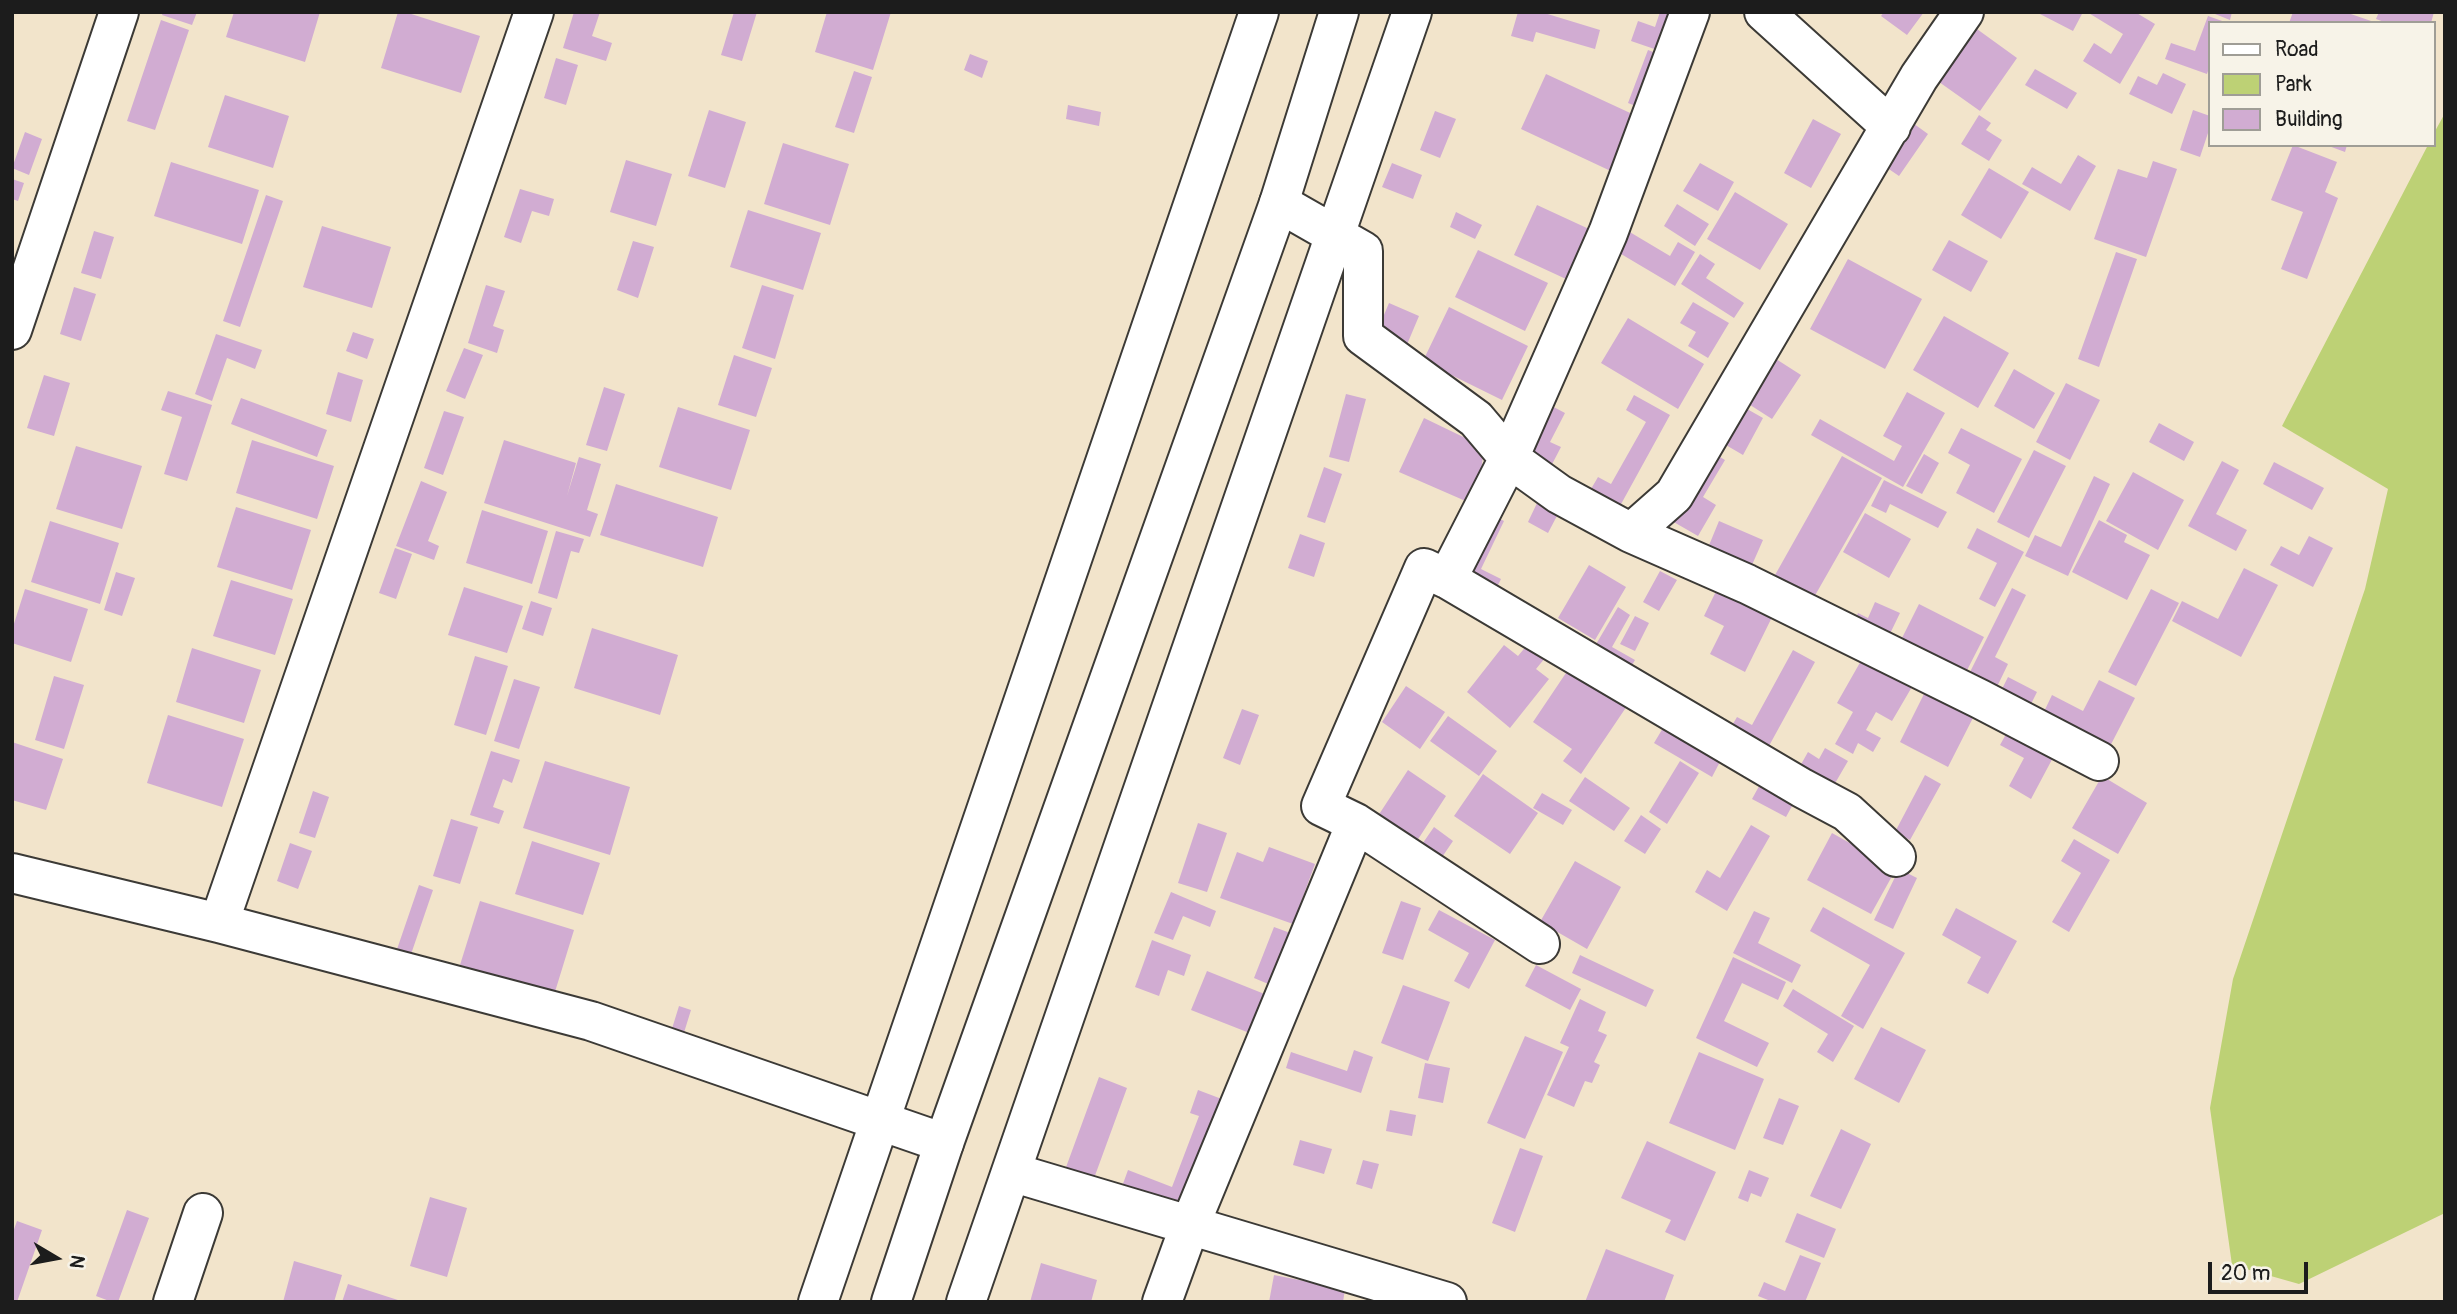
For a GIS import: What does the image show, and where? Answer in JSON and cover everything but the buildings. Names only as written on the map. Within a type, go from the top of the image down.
[{"type":"street","points":[[12,330],[119,12]]},
{"type":"street","points":[[219,923],[534,12]]},
{"type":"street","points":[[818,1302],[1259,12]]},
{"type":"street","points":[[891,1302],[944,1143],[1279,203],[1339,12]]},
{"type":"street","points":[[966,1302],[1412,12]]},
{"type":"street","points":[[1447,579],[1508,458],[1608,233],[1690,12]]},
{"type":"street","points":[[1764,12],[1891,127]]},
{"type":"street","points":[[1631,533],[1674,495],[1919,77],[1964,12]]},
{"type":"street","points":[[1279,203],[1363,251],[1363,337],[1476,419],[1508,458],[1559,494],[1631,533],[1747,584],[2099,761]]},
{"type":"street","points":[[1540,944],[1356,823],[1321,806],[1424,568],[1847,812],[1896,857]]},
{"type":"street","points":[[1162,1302],[1190,1225],[1356,823]]},
{"type":"street","points":[[12,873],[219,923],[591,1021],[944,1143]]},
{"type":"street","points":[[1011,1172],[1447,1302]]},
{"type":"street","points":[[173,1302],[203,1213]]},
{"type":"green space","points":[[2445,113],[2445,1213],[2299,1284],[2232,1265],[2210,1108],[2233,979],[2365,589],[2388,489],[2282,426],[2427,147],[2436,147],[2436,129]]}]
